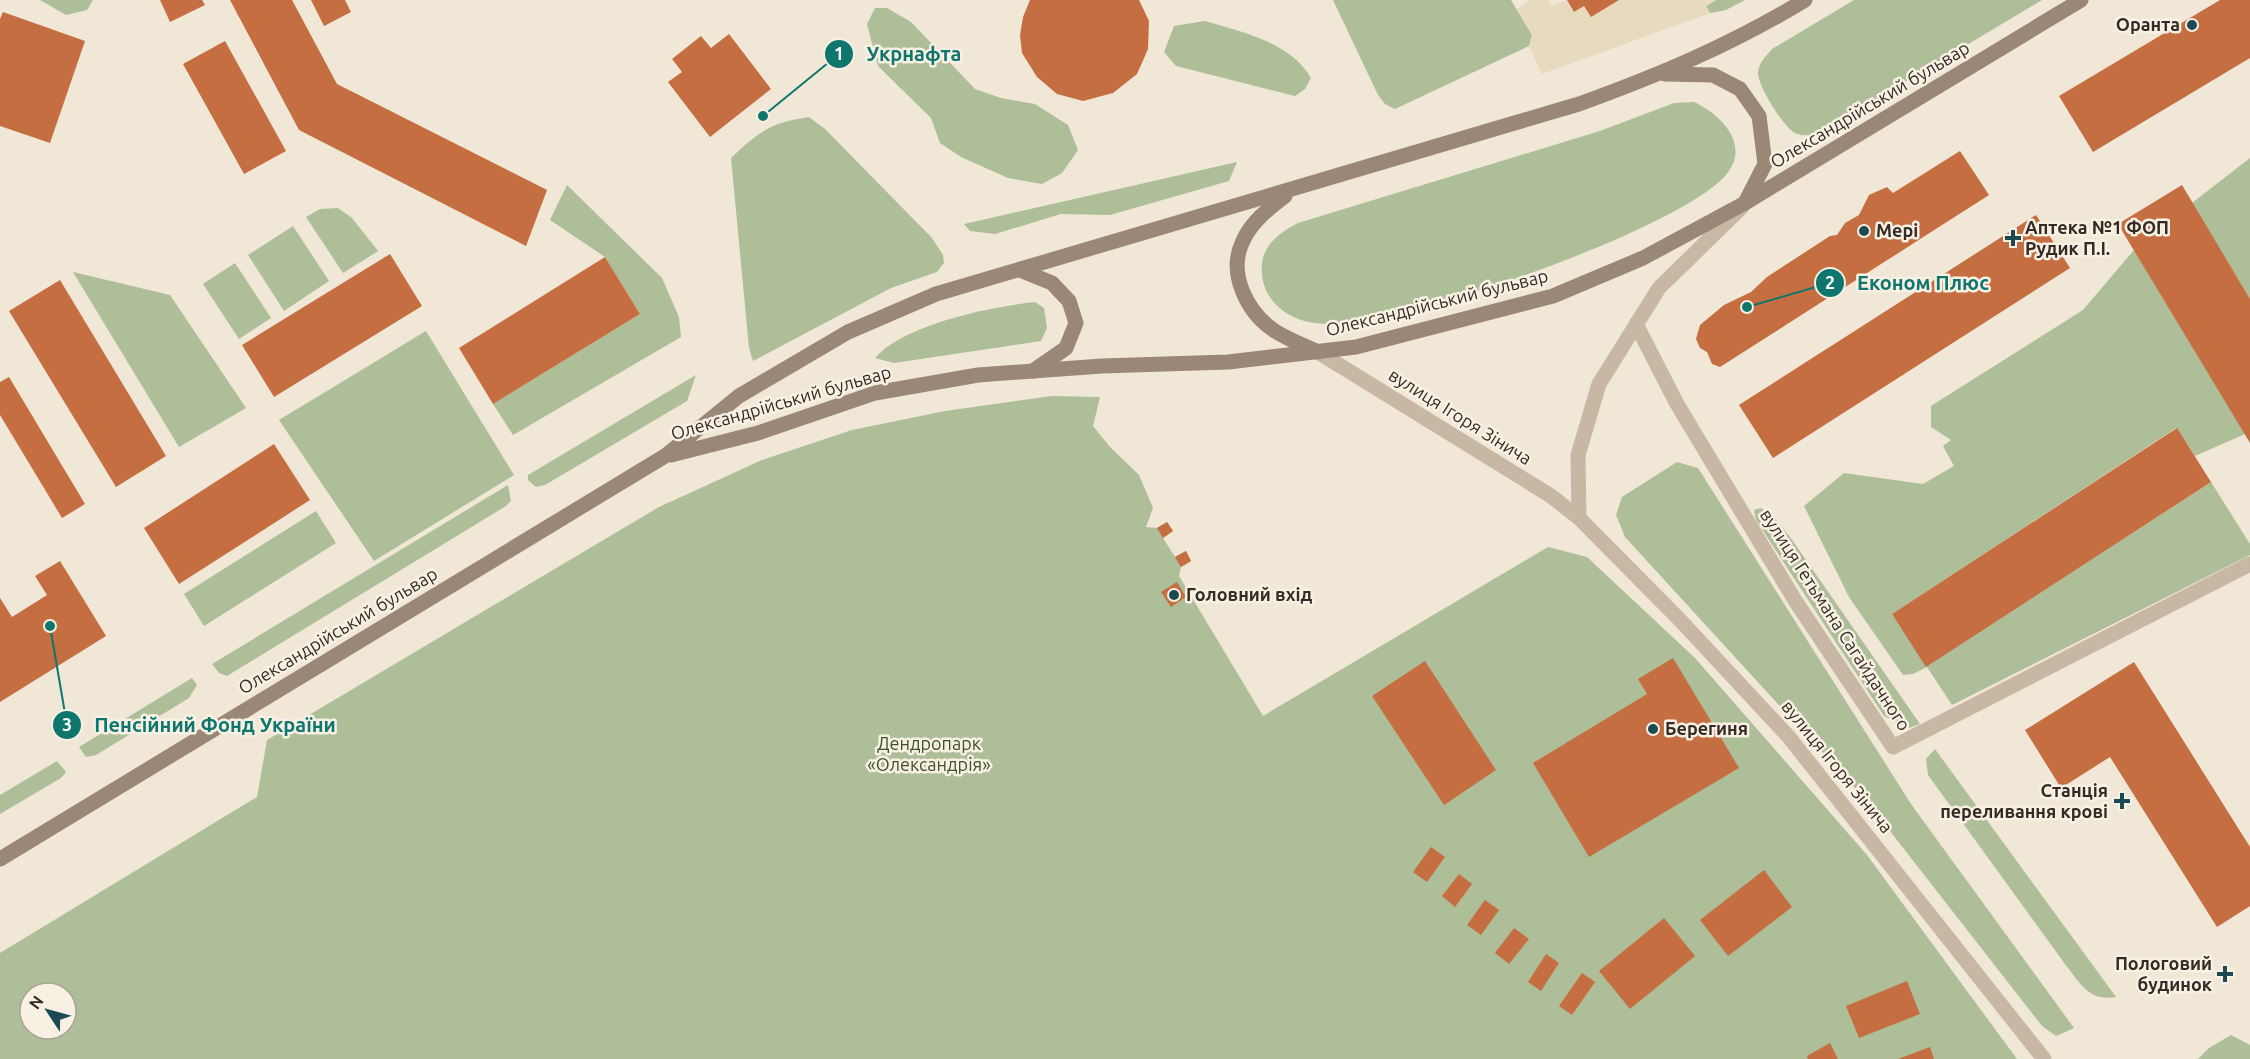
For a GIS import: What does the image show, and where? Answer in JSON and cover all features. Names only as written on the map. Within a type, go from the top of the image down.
[{"type":"main road","name":"Олександрійський бульвар","points":[[0,859],[665,456],[739,396],[848,332],[936,294],[1293,191],[1499,125],[1579,104],[1662,74],[1761,26],[1805,0]]},
{"type":"main road","name":"Олександрійський бульвар","points":[[665,456],[758,433],[875,393],[978,375],[1228,362],[1356,347],[1553,296],[1643,258],[1745,203],[2081,0]]},
{"type":"main road","points":[[1662,74],[1713,75],[1740,88],[1759,116],[1765,164],[1745,203]]},
{"type":"main road","points":[[1293,191],[1261,215],[1241,244],[1237,268],[1243,293],[1255,313],[1273,330],[1318,352]]},
{"type":"main road","points":[[1020,270],[1052,283],[1069,301],[1076,323],[1066,348],[1033,371]]},
{"type":"street","points":[[1579,518],[1578,455],[1599,384],[1659,288],[1745,203]]},
{"type":"street","name":"вулиця Гетьмана Сагайдачного","points":[[1636,324],[1677,404],[1796,602],[1893,747],[2250,564]]},
{"type":"street","name":"вулиця Ігоря Зінича","points":[[1318,352],[1551,496],[1579,518],[1680,620],[1788,736],[2044,1059]]},
{"type":"green space","points":[[40,0],[93,0],[87,10],[66,15]]},
{"type":"green space","points":[[1333,0],[1511,0],[1532,35],[1529,46],[1395,109],[1385,104],[1378,95]]},
{"type":"green space","points":[[1716,0],[1745,0],[1726,10],[1710,13],[1706,6]]},
{"type":"green space","points":[[1854,0],[2042,0],[1823,131],[1806,135],[1795,133],[1778,115],[1767,96],[1759,79],[1759,66],[1772,49]]},
{"type":"green space","points":[[875,8],[887,8],[911,22],[975,89],[1001,98],[1035,104],[1068,125],[1078,150],[1062,173],[1042,184],[1008,178],[961,157],[940,143],[931,118],[878,66],[867,24]]},
{"type":"green space","points":[[1205,21],[1249,34],[1291,55],[1311,78],[1305,89],[1295,96],[1176,66],[1164,52],[1174,26]]},
{"type":"green space","points":[[1694,102],[1714,115],[1730,133],[1734,143],[1733,165],[1725,176],[1696,199],[1650,224],[1528,274],[1402,312],[1351,322],[1314,323],[1296,318],[1279,308],[1267,293],[1262,274],[1263,257],[1277,237],[1298,223],[1600,131],[1674,103]]},
{"type":"green space","points":[[809,117],[825,129],[932,238],[943,255],[944,263],[937,272],[891,288],[753,361],[749,348],[731,158],[749,141],[775,125]]},
{"type":"green space","points":[[2250,158],[2250,299],[2192,203]]},
{"type":"green space","points":[[1237,162],[1229,181],[1110,215],[1061,214],[995,234],[970,231],[964,224]]},
{"type":"green space","points":[[567,185],[662,278],[679,317],[681,337],[513,435],[493,404],[640,314],[605,257],[550,220]]},
{"type":"green space","points":[[338,208],[352,218],[378,251],[343,273],[306,217],[320,209]]},
{"type":"green space","points":[[293,226],[329,281],[284,311],[248,255]]},
{"type":"green space","points":[[2134,250],[2245,434],[2195,456],[2176,428],[1892,614],[1927,666],[2211,482],[2250,544],[2250,555],[1952,705],[1927,667],[1913,674],[1903,675],[1849,597],[1804,506],[1844,473],[1923,484],[1954,466],[1943,446],[1951,440],[1931,427],[1931,406],[2083,310]]},
{"type":"green space","points":[[235,263],[271,318],[239,339],[203,284]]},
{"type":"green space","points":[[73,272],[170,295],[246,408],[179,447]]},
{"type":"green space","points":[[1035,302],[1044,308],[1047,328],[1041,341],[894,363],[875,358],[888,346],[906,336],[949,319]]},
{"type":"green space","points":[[426,331],[514,475],[374,561],[279,420]]},
{"type":"green space","points":[[696,375],[687,401],[545,485],[536,487],[528,480],[528,475]]},
{"type":"green space","name":"Дендропарк «Олександрія»","points":[[1052,396],[1100,397],[1093,426],[1110,447],[1139,475],[1153,508],[1146,527],[1157,528],[1167,522],[1173,531],[1163,538],[1175,557],[1186,551],[1191,561],[1181,567],[1179,576],[1263,716],[1548,547],[1587,557],[1695,658],[1867,855],[2017,1059],[0,1059],[0,953],[257,797],[267,740],[659,507],[762,460],[852,430],[945,411]]},
{"type":"green space","points":[[1677,462],[1698,468],[1911,804],[2074,1028],[2056,1036],[2042,1026],[1865,799],[1625,537],[1616,515],[1622,497]]},
{"type":"green space","points":[[508,485],[511,501],[506,506],[227,676],[219,673],[212,664]]},
{"type":"green space","points":[[1761,508],[1774,517],[1790,537],[1920,724],[1909,728],[1884,716],[1756,520],[1754,510]]},
{"type":"green space","points":[[316,511],[336,543],[204,626],[184,594]]},
{"type":"green space","points":[[192,678],[197,685],[189,698],[96,755],[86,757],[79,747]]},
{"type":"green space","points":[[1935,749],[2116,997],[2099,997],[2092,994],[2065,964],[1928,775],[1926,759]]},
{"type":"green space","points":[[57,761],[66,772],[61,778],[0,814],[0,795]]},
{"type":"green space","points":[[2231,1035],[2250,1045],[2250,1059],[2198,1059],[2209,1048]]},
{"type":"shaded area","points":[[1530,0],[1548,0],[1552,6],[1567,0],[1574,12],[1584,6],[1619,0],[1716,0],[1706,6],[1710,13],[1542,74],[1529,46],[1532,35],[1517,9]]},
{"type":"building","points":[[160,0],[202,0],[205,5],[170,22]]},
{"type":"building","points":[[230,0],[292,0],[337,84],[547,190],[526,246],[299,130]]},
{"type":"building","points":[[311,0],[345,0],[351,12],[324,26]]},
{"type":"building","points":[[1030,0],[1139,0],[1149,21],[1148,49],[1137,74],[1113,93],[1083,101],[1057,94],[1037,77],[1022,53],[1020,35],[1023,17]]},
{"type":"building","points":[[1567,0],[1619,0],[1591,17],[1584,6],[1574,12]]},
{"type":"building","points":[[2220,0],[2250,0],[2250,58],[2093,152],[2059,96]]},
{"type":"building","points":[[3,12],[85,41],[50,143],[0,126],[0,19]]},
{"type":"building","points":[[729,34],[771,89],[710,137],[668,82],[682,72],[672,59],[701,36],[711,48]]},
{"type":"building","points":[[225,41],[286,151],[244,174],[183,64]]},
{"type":"building","points":[[1960,151],[1989,195],[1720,367],[1712,364],[1707,352],[1700,348],[1696,339],[1700,325],[1724,305],[1751,292],[1767,277],[1830,236],[1837,235],[1845,223],[1859,215],[1869,195],[1887,187],[1893,193]]},
{"type":"building","points":[[2182,185],[2250,299],[2250,443],[2118,224]]},
{"type":"building","points":[[2036,215],[2070,268],[1773,458],[1739,405]]},
{"type":"building","points":[[390,254],[422,306],[274,397],[242,345]]},
{"type":"building","points":[[605,257],[640,314],[493,404],[459,348]]},
{"type":"building","points":[[60,280],[166,456],[116,487],[9,311]]},
{"type":"building","points":[[9,377],[85,504],[62,518],[0,415],[0,382]]},
{"type":"building","points":[[2177,428],[2211,482],[1926,667],[1892,614]]},
{"type":"building","points":[[274,444],[310,500],[179,584],[144,528]]},
{"type":"building","points":[[1167,522],[1173,531],[1163,538],[1157,528]]},
{"type":"building","points":[[1186,551],[1191,561],[1181,567],[1175,557]]},
{"type":"building","points":[[60,561],[106,636],[0,702],[0,598],[12,617],[47,595],[35,576]]},
{"type":"building","name":"Головний вхід","points":[[1177,582],[1186,597],[1171,607],[1161,592]]},
{"type":"building","name":"Берегиня","points":[[1673,658],[1739,768],[1589,857],[1533,763],[1647,694],[1638,679]]},
{"type":"building","points":[[1425,661],[1496,770],[1444,805],[1372,696]]},
{"type":"building","points":[[2134,662],[2250,847],[2250,906],[2217,927],[2110,757],[2061,788],[2025,730]]},
{"type":"building","points":[[1431,847],[1445,857],[1427,882],[1413,872]]},
{"type":"building","points":[[1764,870],[1792,907],[1728,956],[1700,920]]},
{"type":"building","points":[[1459,874],[1472,884],[1455,907],[1442,896]]},
{"type":"building","points":[[1485,900],[1499,910],[1481,935],[1467,925]]},
{"type":"building","points":[[1664,918],[1695,956],[1630,1009],[1599,971]]},
{"type":"building","points":[[1514,928],[1529,939],[1509,964],[1495,953]]},
{"type":"building","points":[[1546,954],[1559,963],[1541,991],[1528,982]]},
{"type":"building","points":[[1582,973],[1595,982],[1572,1015],[1559,1006]]},
{"type":"building","points":[[1907,981],[1920,1014],[1859,1038],[1846,1006]]},
{"type":"building","points":[[1830,1043],[1838,1059],[1808,1059],[1807,1056]]},
{"type":"building","points":[[1930,1047],[1934,1059],[1898,1059]]},
{"type":"place","name":"Оранта","points":[[2192,25]]},
{"type":"place","name":"Укрнафта","points":[[763,116]]},
{"type":"place","name":"Мері","points":[[1864,231]]},
{"type":"place","name":"Аптека №1 ФОП Рудик П.І.","points":[[2013,238]]},
{"type":"place","name":"Економ Плюс","points":[[1747,307]]},
{"type":"place","name":"Головний вхід","points":[[1174,595]]},
{"type":"place","name":"Пенсійний Фонд України","points":[[50,626]]},
{"type":"place","name":"Берегиня","points":[[1653,729]]},
{"type":"place","name":"Станція переливання крові","points":[[2122,801]]},
{"type":"place","name":"Пологовий будинок","points":[[2225,974]]}]
